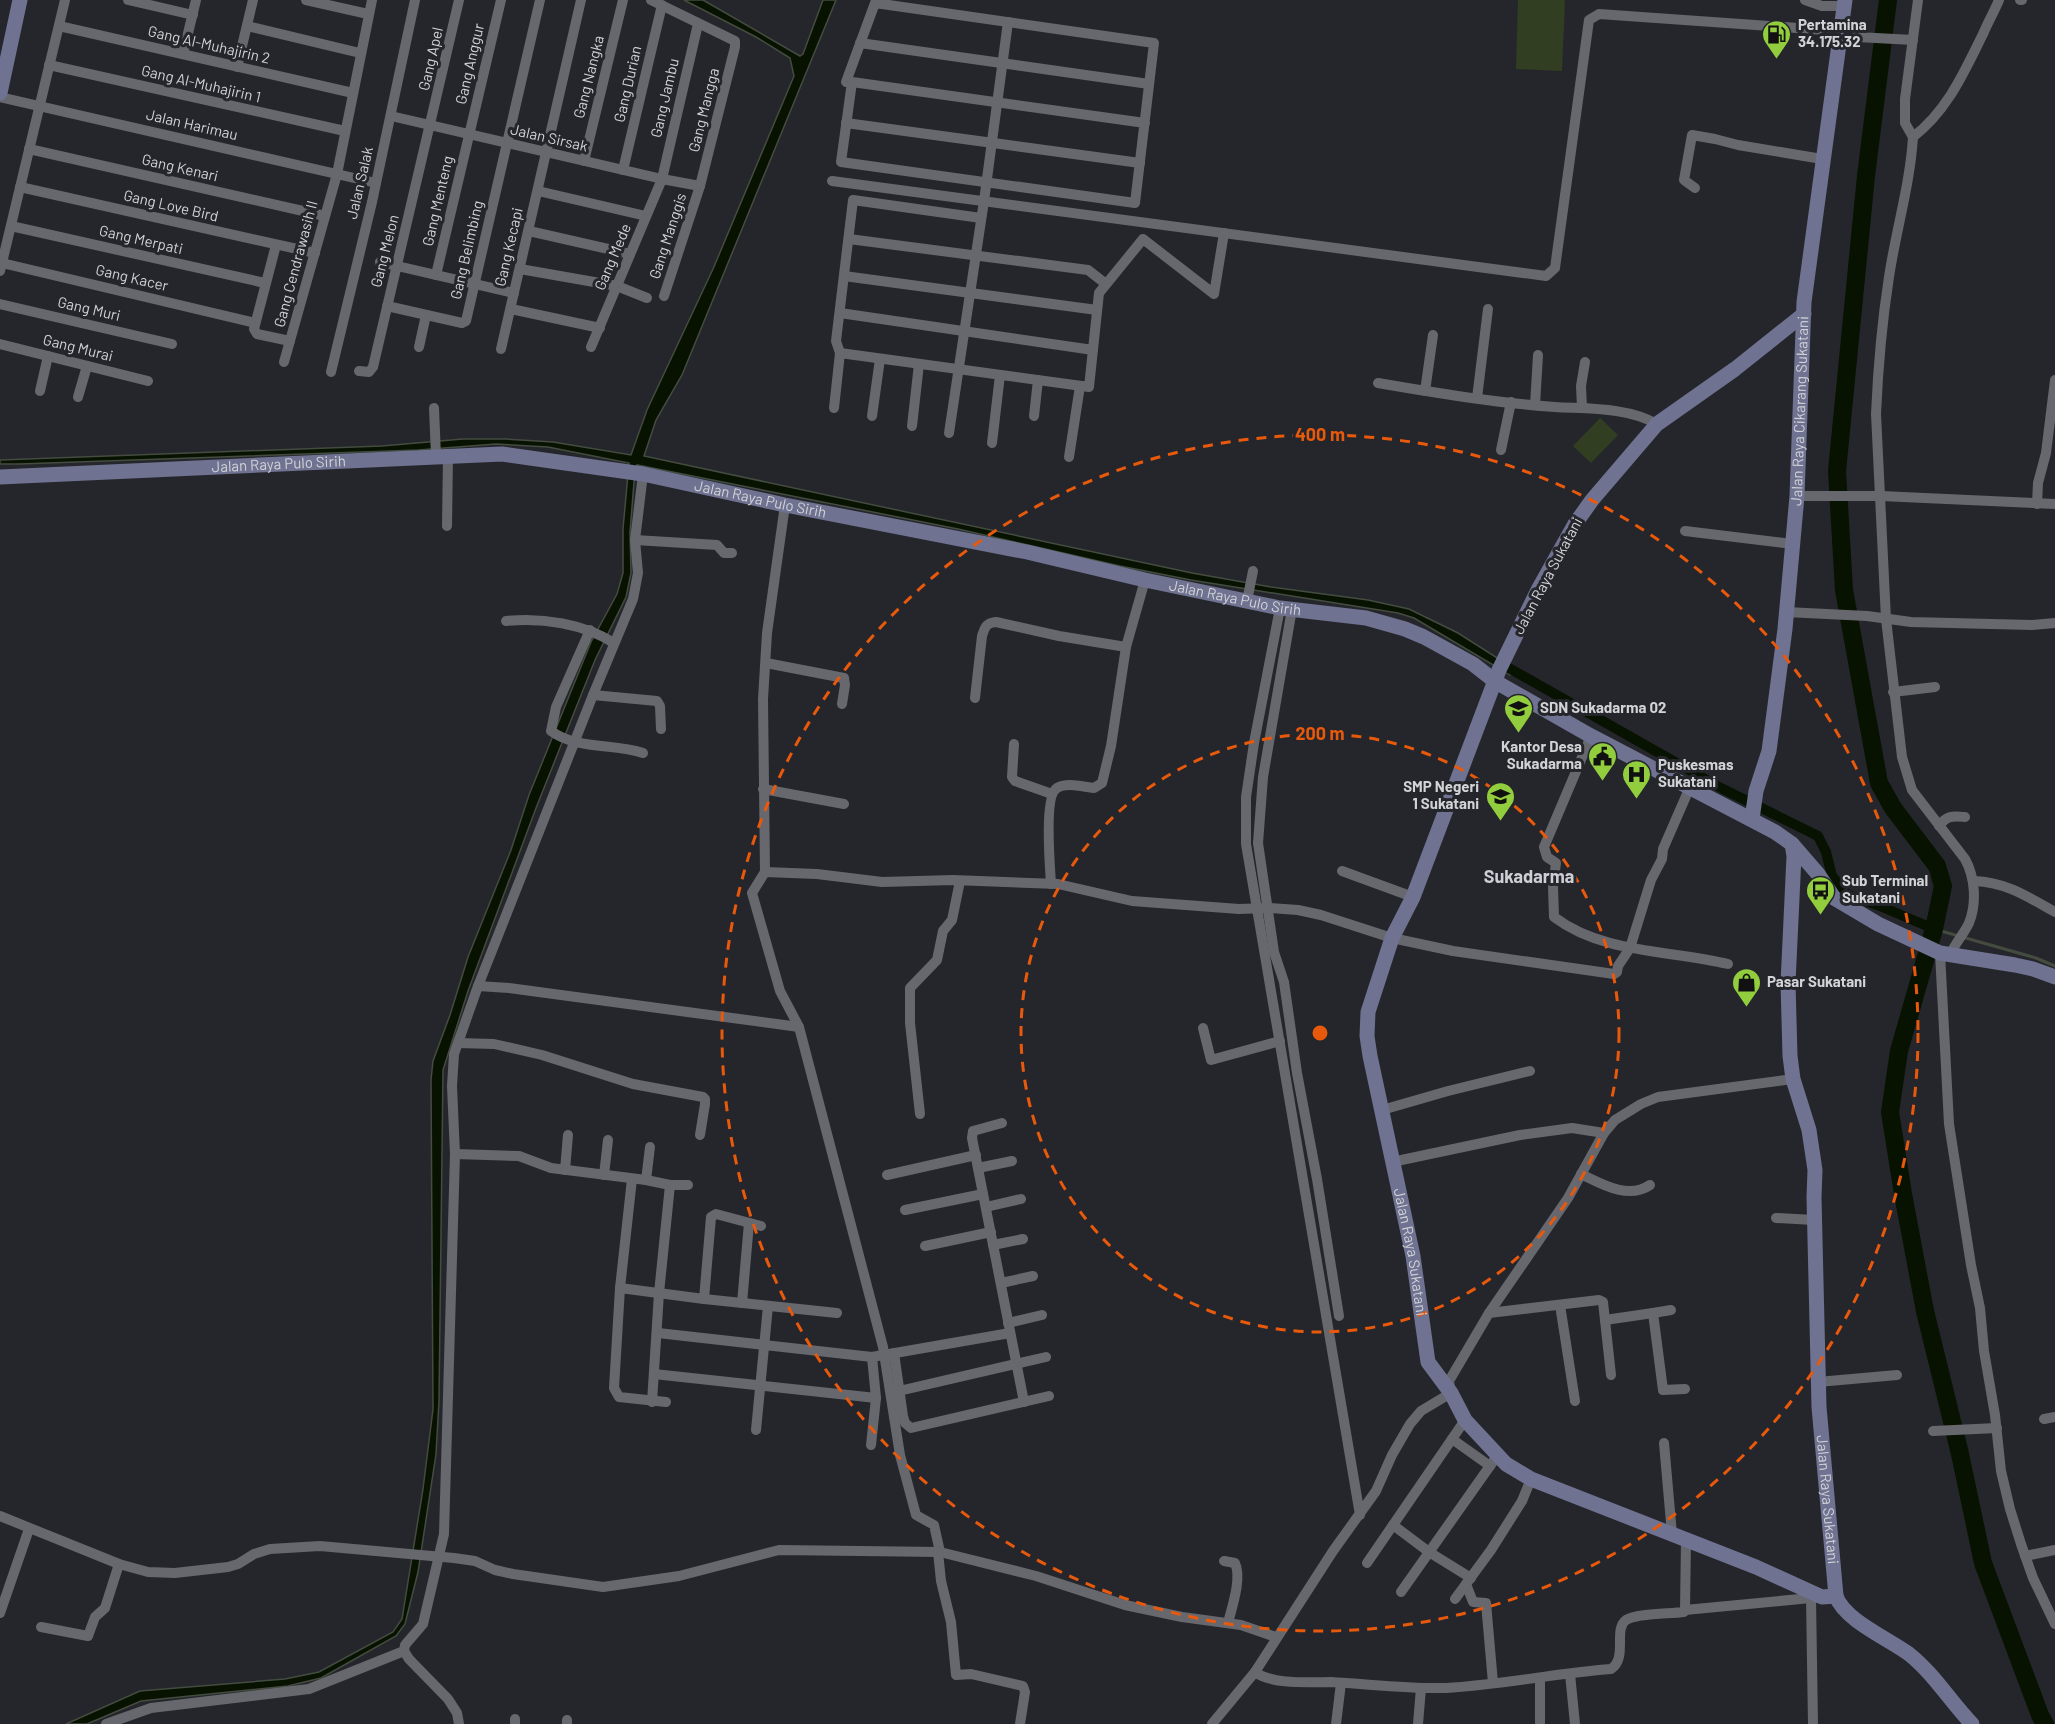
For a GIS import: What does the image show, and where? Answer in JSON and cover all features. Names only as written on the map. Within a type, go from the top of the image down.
[{"type":"street","points":[[0,95],[20,0]]},
{"type":"street","points":[[1,267],[65,0]]},
{"type":"street","points":[[128,0],[193,15]]},
{"type":"street","points":[[183,54],[196,0]]},
{"type":"street","points":[[237,67],[254,0]]},
{"type":"street","points":[[306,0],[368,14]]},
{"type":"street","name":"Gang Cendrawasih II","points":[[284,362],[337,174],[372,0]]},
{"type":"street","name":"Jalan Salak","points":[[331,372],[416,0]]},
{"type":"street","name":"Gang Apel","points":[[431,125],[459,0]]},
{"type":"street","name":"Gang Anggur","points":[[469,134],[501,0]]},
{"type":"street","name":"Gang Belimbing","points":[[387,306],[462,323],[466,321],[540,0]]},
{"type":"street","name":"Gang Kecapi","points":[[501,349],[581,0]]},
{"type":"street","name":"Gang Nangka","points":[[584,161],[623,0]]},
{"type":"street","points":[[651,0],[698,24]]},
{"type":"street","points":[[1805,0],[1822,6],[1844,3]]},
{"type":"street","points":[[1918,0],[1905,99],[1905,117],[1908,130],[1913,137],[1911,164],[1889,279],[1878,374],[1876,414],[1886,619],[1893,692],[1907,777],[1917,799],[1965,860],[1972,871],[1974,881],[1969,924],[1945,950],[1949,1124],[1980,1308],[1984,1352],[2006,1494],[2033,1578],[2055,1624]]},
{"type":"street","points":[[1913,137],[1931,121],[1959,84],[1999,0]]},
{"type":"street","points":[[852,82],[841,162],[1135,202],[1154,43],[875,3],[846,82],[852,82],[1144,123]]},
{"type":"street","name":"Jalan Raya Cikarang Sukatani","points":[[1754,808],[1769,751],[1792,544],[1803,496],[1804,314],[1822,159],[1844,3]]},
{"type":"street","name":"Gang Durian","points":[[624,170],[662,5]]},
{"type":"street","points":[[832,181],[1546,276],[1555,268],[1589,20],[1593,16],[1599,14],[1913,40]]},
{"type":"street","points":[[950,433],[1008,22]]},
{"type":"street","name":"Gang Mangga","points":[[698,24],[735,41],[700,186]]},
{"type":"street","name":"Gang Jambu","points":[[662,179],[698,24]]},
{"type":"street","name":"Gang Al-Muhajirin 2","points":[[60,26],[353,93]]},
{"type":"street","points":[[247,26],[360,53]]},
{"type":"street","points":[[860,43],[1149,84]]},
{"type":"street","name":"Gang Al-Muhajirin 1","points":[[49,65],[345,132]]},
{"type":"street","name":"Jalan Harimau","points":[[0,95],[39,106],[376,183]]},
{"type":"street","name":"Jalan Sirsak","points":[[391,116],[700,186]]},
{"type":"street","points":[[846,123],[1140,163]]},
{"type":"street","name":"Gang Melon","points":[[359,371],[369,372],[373,367],[431,125]]},
{"type":"street","name":"Gang Menteng","points":[[436,275],[469,134]]},
{"type":"street","points":[[1695,189],[1684,180],[1692,135],[1822,159]]},
{"type":"street","name":"Gang Kenari","points":[[29,149],[325,216]]},
{"type":"street","name":"Gang Mede","points":[[591,347],[662,179]]},
{"type":"street","name":"Gang Manggis","points":[[664,296],[700,186]]},
{"type":"street","name":"Gang Love Bird","points":[[20,187],[315,253]]},
{"type":"street","points":[[538,192],[646,216]]},
{"type":"street","points":[[834,408],[840,353],[836,341],[854,200],[981,218]]},
{"type":"street","name":"Gang Merpati","points":[[11,226],[265,283]]},
{"type":"street","points":[[528,231],[630,254]]},
{"type":"street","points":[[840,353],[1089,387],[1099,293],[1143,240],[1214,294],[1224,233]]},
{"type":"street","points":[[849,239],[1088,270],[1106,284]]},
{"type":"street","points":[[276,244],[254,329],[257,334],[290,341]]},
{"type":"street","points":[[380,262],[514,293]]},
{"type":"street","name":"Gang Kacer","points":[[1,267],[255,323]]},
{"type":"street","points":[[520,269],[617,286],[646,298]]},
{"type":"street","points":[[844,276],[1098,310]]},
{"type":"street","name":"Gang Muri","points":[[0,304],[172,344]]},
{"type":"street","points":[[511,309],[600,328]]},
{"type":"street","points":[[1477,398],[1488,309]]},
{"type":"street","points":[[840,314],[1093,350]]},
{"type":"street","name":"Jalan Raya Sukatani","points":[[1804,314],[1735,369],[1658,424],[1582,512],[1538,590],[1500,669],[1413,897],[1392,938],[1366,1024],[1370,1056],[1413,1256],[1428,1362],[1451,1392],[1465,1420],[1493,1461],[1531,1479],[1756,1567],[1823,1597],[1908,1653],[1929,1672],[1972,1724]]},
{"type":"street","points":[[419,347],[426,315]]},
{"type":"street","points":[[1425,391],[1433,335]]},
{"type":"street","name":"Gang Murai","points":[[0,344],[148,381]]},
{"type":"street","points":[[1535,405],[1538,355]]},
{"type":"street","points":[[40,391],[48,356]]},
{"type":"street","points":[[872,416],[880,358]]},
{"type":"street","points":[[1582,407],[1581,386],[1585,362]]},
{"type":"street","points":[[912,426],[919,364]]},
{"type":"street","points":[[78,397],[87,366]]},
{"type":"street","points":[[992,443],[1000,375]]},
{"type":"street","points":[[1034,416],[1038,380]]},
{"type":"street","points":[[2037,504],[2038,483],[2050,465],[2055,380]]},
{"type":"street","points":[[1378,383],[1535,405],[1582,407],[1644,417],[1658,424]]},
{"type":"street","points":[[1069,457],[1080,386]]},
{"type":"street","points":[[1501,450],[1511,402]]},
{"type":"street","points":[[434,408],[447,526]]},
{"type":"street","name":"Jalan Raya Pulo Sirih","points":[[0,477],[440,455],[502,454],[635,473],[1027,552],[1145,580],[1247,597],[1286,609],[1366,618],[1405,629],[1473,664],[1500,669]]},
{"type":"street","points":[[459,1724],[457,1713],[448,1699],[409,1659],[404,1650],[405,1645],[423,1624],[436,1556],[444,1534],[455,1154],[452,1086],[454,1054],[572,741],[593,695],[612,642],[633,599],[638,573],[635,540],[635,473]]},
{"type":"street","points":[[1803,496],[1881,496],[2055,504]]},
{"type":"street","points":[[785,505],[771,596],[763,699],[765,872],[752,892],[780,991],[799,1027],[899,1391],[905,1423],[911,1428],[1049,1396]]},
{"type":"street","points":[[1685,531],[1792,544]]},
{"type":"street","points":[[635,540],[717,545],[724,553],[732,553]]},
{"type":"street","points":[[1247,597],[1252,576]]},
{"type":"street","points":[[1051,884],[1049,808],[1052,794],[1057,788],[1063,786],[1094,788],[1102,783],[1111,746],[1126,647],[1145,580]]},
{"type":"street","points":[[1286,609],[1276,701],[1259,818],[1258,843],[1274,952],[1284,981],[1297,1073],[1339,1316]]},
{"type":"street","points":[[1286,609],[1257,729],[1246,797],[1246,844],[1253,908],[1280,1041],[1360,1515]]},
{"type":"street","points":[[1786,612],[1867,616],[1911,622],[2032,625],[2055,623]]},
{"type":"street","points":[[506,621],[538,620],[592,631],[612,642]]},
{"type":"street","points":[[975,698],[982,636],[985,626],[989,623],[996,622],[1059,636],[1126,647]]},
{"type":"street","points":[[592,631],[556,707],[551,728],[553,733],[572,741],[627,748],[643,753]]},
{"type":"street","points":[[766,663],[844,678],[842,704]]},
{"type":"street","points":[[1500,669],[1591,736],[1690,787],[1754,808],[1792,844],[1818,874],[1834,898],[1862,916],[1916,943],[2033,969],[2055,977]]},
{"type":"street","points":[[1893,692],[1935,687]]},
{"type":"street","points":[[593,695],[657,701],[660,706],[661,729]]},
{"type":"street","points":[[1262,707],[1276,701]]},
{"type":"street","points":[[1257,729],[1270,730]]},
{"type":"street","points":[[1591,736],[1544,847],[1547,857],[1556,863],[1553,887],[1554,916],[1562,923],[1598,939],[1630,948],[1728,964]]},
{"type":"street","points":[[1014,744],[1012,777],[1015,781],[1052,794]]},
{"type":"street","points":[[765,872],[817,874],[882,882],[960,881],[1051,884],[1132,901],[1269,908],[1321,915],[1392,938],[1453,951],[1614,974],[1630,948],[1651,880],[1662,859],[1663,849],[1690,787]]},
{"type":"street","points":[[763,789],[844,804]]},
{"type":"street","points":[[1939,826],[1949,816],[1965,817]]},
{"type":"street","points":[[1246,818],[1259,818]]},
{"type":"street","name":"Jalan Raya Sukatani","points":[[1792,844],[1794,856],[1788,983],[1790,1056],[1793,1079],[1809,1130],[1815,1170],[1814,1220],[1823,1597]]},
{"type":"street","points":[[1342,871],[1413,897]]},
{"type":"street","points":[[920,1114],[910,1023],[910,988],[938,960],[943,931],[952,920],[960,881]]},
{"type":"street","points":[[1974,881],[2000,884],[2055,912]]},
{"type":"street","points":[[478,986],[509,988],[799,1027]]},
{"type":"street","points":[[1203,1028],[1211,1060],[1280,1041]]},
{"type":"street","points":[[458,1043],[494,1044],[542,1054],[633,1084],[703,1096],[705,1099],[700,1135]]},
{"type":"street","points":[[1382,1110],[1530,1071]]},
{"type":"street","points":[[1212,1724],[1255,1672],[1276,1637],[1376,1491],[1384,1470],[1410,1424],[1420,1411],[1451,1392],[1449,1381],[1489,1313],[1568,1198],[1604,1133],[1615,1120],[1658,1097],[1793,1079]]},
{"type":"street","points":[[1291,1106],[1304,1105]]},
{"type":"street","points":[[1002,1123],[973,1131],[972,1138],[1024,1402]]},
{"type":"street","points":[[1392,1162],[1520,1135],[1555,1130],[1572,1128],[1604,1133]]},
{"type":"street","points":[[565,1170],[568,1135]]},
{"type":"street","points":[[604,1175],[608,1140]]},
{"type":"street","points":[[646,1180],[650,1147]]},
{"type":"street","points":[[455,1154],[519,1156],[538,1164],[565,1170],[670,1185],[688,1185]]},
{"type":"street","points":[[887,1175],[976,1155]]},
{"type":"street","points":[[978,1168],[1012,1161]]},
{"type":"street","points":[[1581,1174],[1630,1192],[1650,1185]]},
{"type":"street","points":[[632,1179],[620,1288],[615,1393],[619,1397],[666,1402]]},
{"type":"street","points":[[652,1402],[659,1293],[670,1185]]},
{"type":"street","points":[[904,1210],[983,1194]]},
{"type":"street","points":[[986,1207],[1021,1199]]},
{"type":"street","points":[[704,1299],[711,1216],[716,1214],[761,1226]]},
{"type":"street","points":[[1776,1218],[1814,1220]]},
{"type":"street","points":[[742,1304],[749,1223]]},
{"type":"street","points":[[925,1246],[991,1232]]},
{"type":"street","points":[[993,1245],[1023,1239]]},
{"type":"street","points":[[1000,1283],[1033,1276]]},
{"type":"street","points":[[620,1288],[742,1304],[837,1313]]},
{"type":"street","points":[[1489,1313],[1599,1300],[1603,1302],[1611,1375]]},
{"type":"street","points":[[1560,1305],[1575,1401]]},
{"type":"street","points":[[756,1430],[768,1306]]},
{"type":"street","points":[[1605,1320],[1671,1310]]},
{"type":"street","points":[[1653,1313],[1663,1390],[1685,1389]]},
{"type":"street","points":[[658,1333],[872,1357],[1009,1328],[1042,1315]]},
{"type":"street","points":[[889,1354],[900,1455],[916,1515],[934,1525],[941,1581],[951,1622],[956,1675],[971,1674],[1023,1686],[1025,1692],[1020,1724]]},
{"type":"street","points":[[871,1445],[876,1398],[872,1357]]},
{"type":"street","points":[[899,1391],[1046,1357]]},
{"type":"street","points":[[654,1374],[876,1398]]},
{"type":"street","points":[[1818,1382],[1898,1375]]},
{"type":"street","points":[[1367,1563],[1465,1420]]},
{"type":"street","points":[[1933,1431],[1996,1428]]},
{"type":"street","points":[[1401,1592],[1493,1461],[1452,1439]]},
{"type":"street","points":[[1664,1443],[1679,1537],[1685,1610]]},
{"type":"street","points":[[1455,1599],[1522,1501],[1531,1479]]},
{"type":"street","points":[[0,1516],[119,1564],[148,1572],[175,1573],[228,1567],[270,1549],[320,1546],[475,1561],[495,1570],[513,1574],[603,1587],[679,1576],[778,1550],[939,1552],[1036,1576],[1125,1605],[1253,1628],[1276,1637]]},
{"type":"street","points":[[1393,1525],[1468,1581],[1473,1602],[1486,1603],[1493,1683]]},
{"type":"street","points":[[0,1613],[4,1589],[29,1528]]},
{"type":"street","points":[[2025,1556],[2055,1550]]},
{"type":"street","points":[[1224,1561],[1235,1563],[1238,1569],[1228,1623]]},
{"type":"street","points":[[41,1627],[88,1636],[94,1617],[105,1608],[119,1564]]},
{"type":"street","points":[[1255,1672],[1262,1677],[1286,1681],[1421,1688],[1448,1688],[1540,1679],[1614,1667],[1619,1659],[1621,1627],[1625,1621],[1634,1617],[1823,1597],[1813,1724]]},
{"type":"street","points":[[106,1724],[151,1708],[309,1689],[404,1650]]},
{"type":"street","points":[[1570,1674],[1575,1724]]},
{"type":"street","points":[[1539,1724],[1540,1679]]},
{"type":"street","points":[[1336,1724],[1341,1683]]},
{"type":"street","points":[[1418,1724],[1421,1688]]},
{"type":"green space","points":[[1518,0],[1565,0],[1562,71],[1516,69]]},
{"type":"green space","points":[[1600,418],[1618,435],[1591,463],[1573,446]]},
{"type":"shaded area","points":[[684,0],[703,0],[800,56],[803,54],[823,0],[836,0],[682,375],[656,420],[644,456],[1192,573],[1271,587],[1368,600],[1409,609],[1458,633],[1513,668],[1510,675],[1414,618],[1398,613],[1191,580],[958,529],[637,465],[630,532],[631,573],[626,597],[595,660],[536,808],[468,991],[443,1070],[439,1401],[436,1454],[418,1572],[405,1624],[396,1636],[321,1678],[288,1686],[141,1701],[87,1724],[66,1724],[140,1691],[285,1679],[319,1672],[393,1632],[402,1619],[433,1409],[431,1080],[433,1061],[468,957],[511,850],[529,795],[591,642],[617,594],[623,573],[623,529],[629,463],[548,447],[496,444],[418,450],[19,464],[0,464],[0,460],[382,446],[463,439],[553,442],[631,455],[647,410],[713,269],[794,76],[790,58],[756,37]]},
{"type":"waterway","points":[[1888,0],[1866,176],[1837,471],[1844,590],[1879,783],[1893,808],[1937,866],[1943,886],[1934,929],[1899,1051],[1890,1112],[1925,1311],[1960,1454],[1983,1563],[2045,1724]]},
{"type":"waterway","points":[[1500,663],[1721,788],[1818,836],[1826,852],[1832,876],[1848,895],[1934,929]]},
{"type":"waterway","points":[[1934,929],[2036,958],[2055,966]]},
{"type":"place","name":"Pertamina 34.175.32","points":[[1777,60]]},
{"type":"place","name":"SDN Sukadarma 02","points":[[1519,734]]},
{"type":"place","name":"Kantor Desa Sukadarma","points":[[1603,782]]},
{"type":"place","name":"Puskesmas Sukatani","points":[[1637,800]]},
{"type":"place","name":"SMP Negeri 1 Sukatani","points":[[1500,822]]},
{"type":"place","name":"Sub Terminal Sukatani","points":[[1821,916]]},
{"type":"place","name":"Pasar Sukatani","points":[[1746,1008]]},
{"type":"district","name":"Sukadarma","points":[[1529,877]]}]
